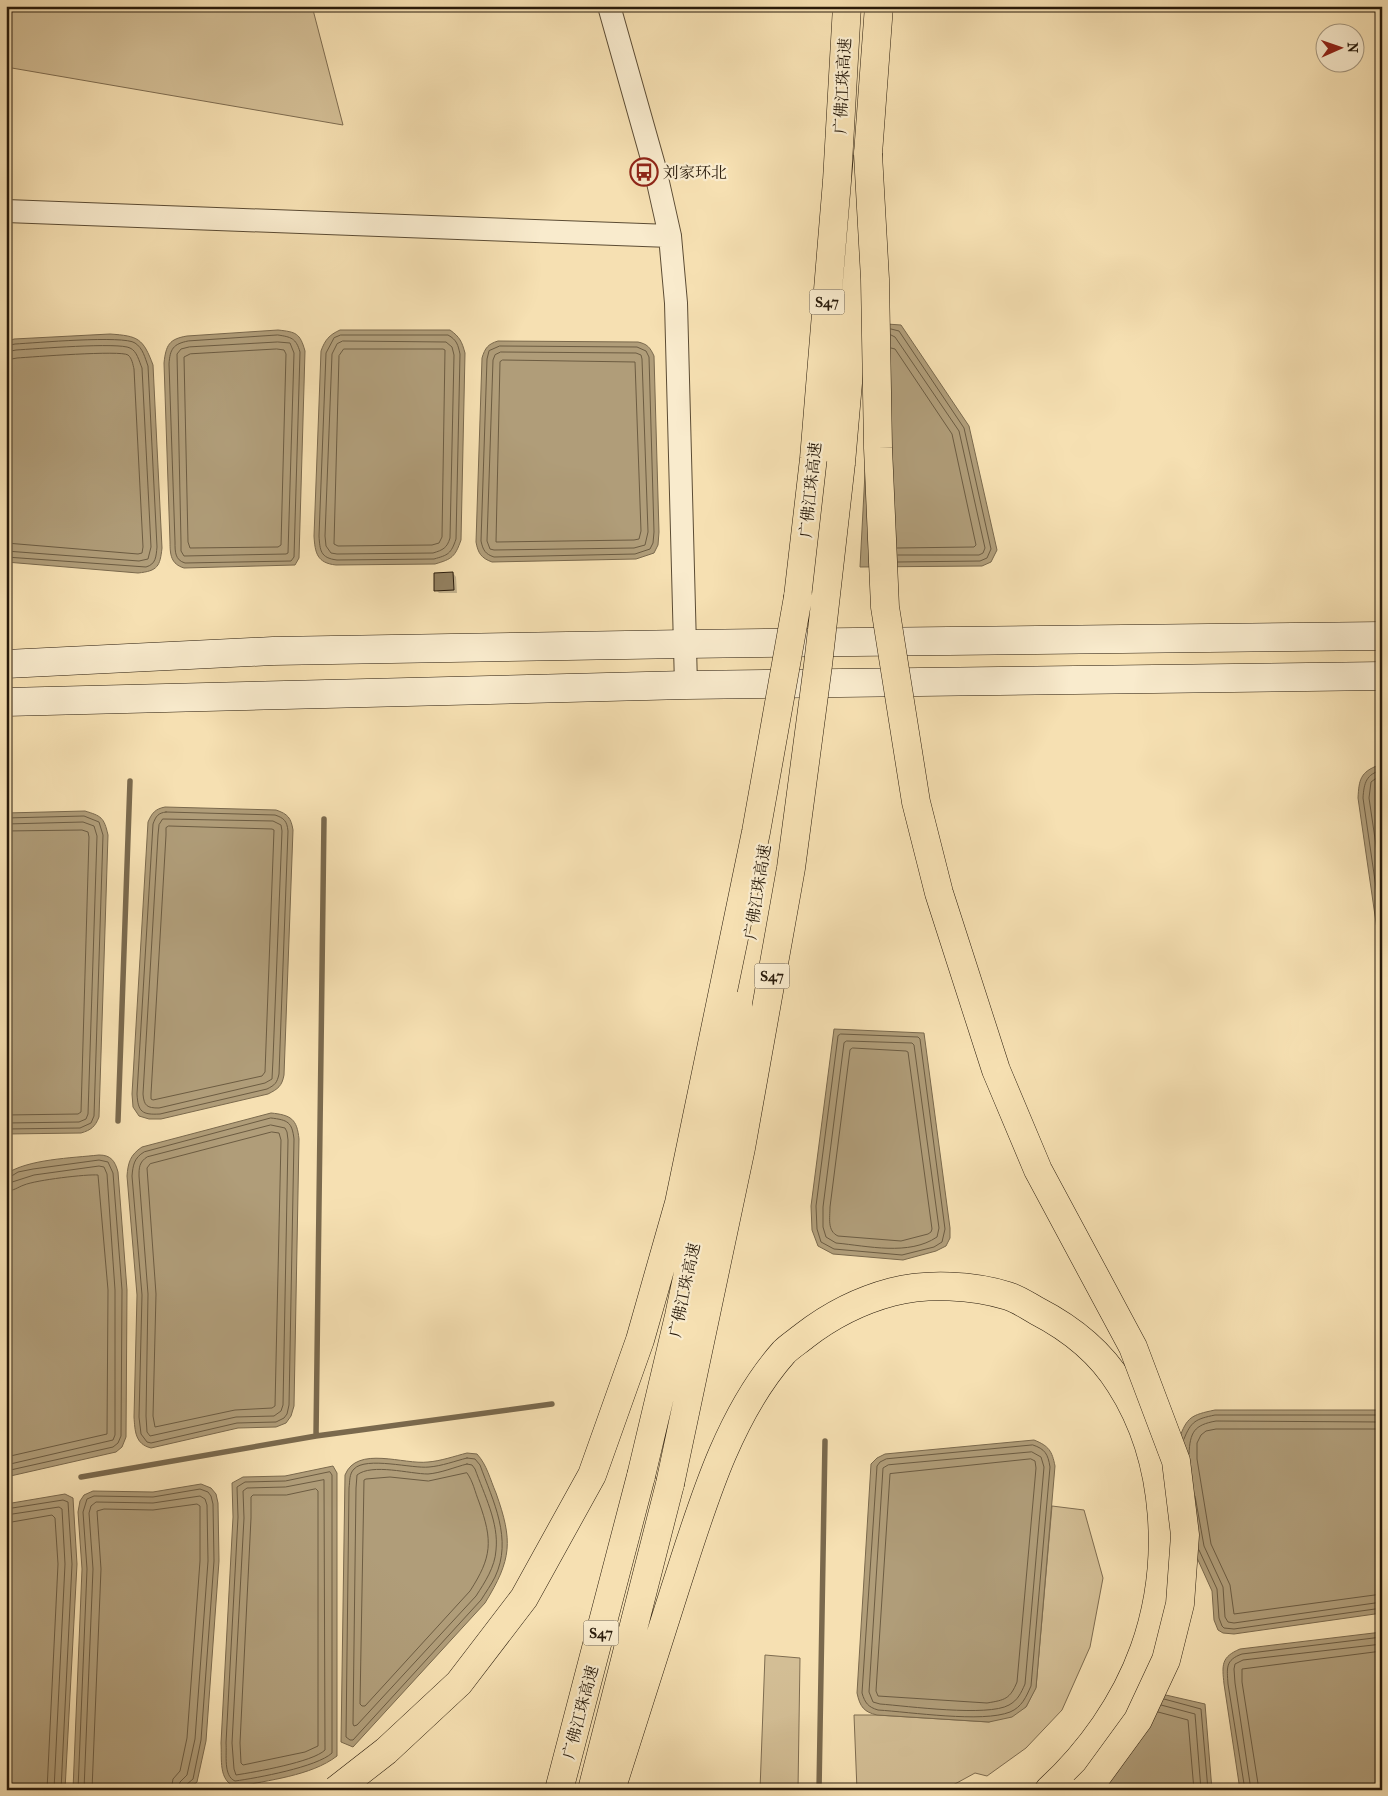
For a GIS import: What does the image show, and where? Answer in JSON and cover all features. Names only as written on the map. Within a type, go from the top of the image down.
[{"type":"highway","name":"广佛江珠高速","points":[[559,1790],[641,1476],[679,1316],[714,1145],[759,888],[798,597],[814,459],[837,181],[847,6]]},
{"type":"highway","name":"广佛江珠高速","points":[[592,1790],[670,1484],[741,1148],[791,868],[818,665],[840,472],[879,6]]},
{"type":"highway","points":[[868,154],[875,279],[878,448],[885,606],[916,802],[939,893],[996,1070],[1038,1170],[1133,1347],[1176,1461],[1185,1535],[1180,1604],[1166,1660],[1138,1720],[1095,1779],[1084,1790]]},
{"type":"highway","points":[[336,1790],[386,1751],[459,1683],[524,1598],[592,1475],[640,1340],[679,1203],[756,832],[798,597]]},
{"type":"highway","points":[[611,1790],[705,1495],[726,1444],[756,1390],[785,1351],[824,1320],[866,1299],[908,1288],[958,1286],[1009,1296],[1054,1320],[1093,1350],[1120,1383],[1141,1424],[1155,1466],[1162,1513],[1162,1560],[1156,1607],[1144,1651],[1125,1693],[1102,1731],[1077,1762],[1049,1790]]},
{"type":"main road","points":[[6,664],[273,651],[1382,636]]},
{"type":"main road","points":[[6,702],[686,685],[1382,676]]},
{"type":"street","points":[[609,6],[655,168],[670,236],[676,303],[686,685]]},
{"type":"street","points":[[6,211],[670,236]]},
{"type":"shaded area","points":[[6,6],[312,6],[343,125],[6,67]]},
{"type":"shaded area","points":[[1052,1506],[1084,1510],[1103,1578],[1090,1647],[1062,1710],[1026,1748],[987,1776],[975,1773],[944,1790],[857,1790],[854,1715],[989,1722],[1026,1707],[1036,1687]]},
{"type":"shaded area","points":[[765,1655],[800,1658],[798,1790],[760,1790]]},
{"type":"water","points":[[873,323],[901,325],[969,426],[997,550],[991,562],[982,566],[860,567]]},
{"type":"water","points":[[278,330],[296,334],[301,340],[305,351],[299,558],[295,565],[184,568],[176,564],[172,558],[170,547],[164,363],[167,347],[172,341],[187,336]]},
{"type":"water","points":[[340,330],[450,330],[462,343],[465,353],[461,540],[455,554],[445,561],[435,564],[336,565],[325,562],[316,552],[314,536],[321,351],[328,338]]},
{"type":"water","points":[[110,334],[127,336],[138,340],[146,349],[153,365],[162,548],[159,563],[150,571],[138,573],[6,562],[6,342],[14,339]]},
{"type":"water","points":[[498,341],[638,342],[650,348],[654,356],[659,532],[658,545],[654,553],[636,559],[492,562],[481,555],[476,542],[482,358],[487,347]]},
{"type":"water","points":[[1379,765],[1382,765],[1382,964],[1358,798],[1362,777]]},
{"type":"water","points":[[165,807],[276,810],[290,819],[293,830],[284,1075],[279,1087],[268,1094],[161,1119],[149,1119],[139,1116],[133,1107],[132,1094],[148,822],[154,812]]},
{"type":"water","points":[[85,811],[101,818],[108,835],[99,1117],[92,1128],[81,1133],[6,1134],[6,813]]},
{"type":"water","points":[[834,1029],[924,1033],[950,1228],[950,1238],[946,1246],[936,1251],[903,1260],[833,1254],[818,1246],[812,1230],[811,1206]]},
{"type":"water","points":[[271,1113],[284,1115],[292,1119],[297,1127],[299,1139],[294,1406],[291,1416],[286,1423],[276,1427],[238,1428],[151,1448],[139,1440],[134,1417],[137,1295],[127,1176],[129,1163],[132,1156],[142,1147]]},
{"type":"water","points":[[99,1155],[112,1159],[118,1172],[127,1290],[126,1437],[122,1447],[116,1452],[6,1477],[6,1174],[15,1169],[38,1162]]},
{"type":"water","points":[[1215,1410],[1382,1410],[1382,1613],[1234,1634],[1223,1633],[1218,1630],[1214,1620],[1212,1591],[1193,1549],[1179,1439],[1191,1418]]},
{"type":"water","points":[[1034,1440],[1043,1444],[1049,1450],[1053,1456],[1055,1466],[1036,1688],[1026,1707],[1012,1717],[989,1722],[877,1715],[869,1712],[861,1705],[857,1693],[871,1464],[885,1454]]},
{"type":"water","points":[[467,1453],[477,1454],[483,1463],[502,1510],[507,1537],[505,1562],[494,1588],[485,1603],[353,1747],[341,1742],[345,1475],[351,1466],[370,1458],[428,1462]]},
{"type":"water","points":[[333,1466],[337,1473],[337,1756],[327,1763],[302,1773],[236,1787],[226,1780],[221,1762],[233,1517],[232,1483],[243,1477],[285,1476]]},
{"type":"water","points":[[201,1484],[211,1488],[216,1494],[218,1503],[219,1561],[206,1741],[197,1782],[187,1790],[73,1790],[82,1569],[78,1512],[80,1501],[84,1495],[93,1491],[153,1492]]},
{"type":"water","points":[[65,1494],[73,1498],[77,1564],[65,1790],[6,1790],[6,1504]]},
{"type":"water","points":[[1382,1632],[1382,1790],[1240,1790],[1223,1672],[1224,1662],[1229,1655],[1240,1649]]},
{"type":"water","points":[[1144,1690],[1205,1704],[1212,1790],[1068,1790]]},
{"type":"building","points":[[453,572],[454,590],[434,591],[434,573]]},
{"type":"waterway","points":[[118,1121],[130,781]]},
{"type":"waterway","points":[[316,1436],[324,819]]},
{"type":"waterway","points":[[81,1477],[316,1436],[552,1404]]},
{"type":"waterway","points":[[819,1790],[825,1441]]},
{"type":"place","name":"刘家环北","points":[[644,172]]}]
